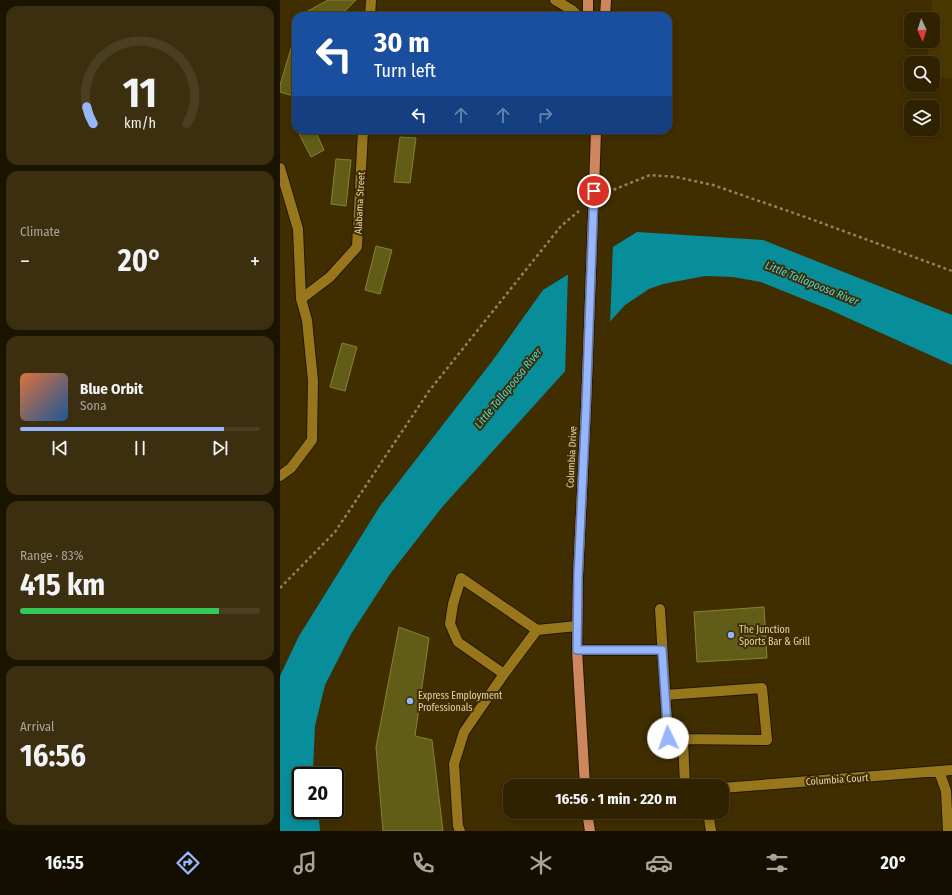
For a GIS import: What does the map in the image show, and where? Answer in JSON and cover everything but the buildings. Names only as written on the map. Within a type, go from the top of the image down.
[{"type":"main road","points":[[588,0],[588,12]]},
{"type":"main road","points":[[605,12],[606,0]]},
{"type":"main road","name":"Columbia Drive","points":[[585,779],[577,626],[596,134]]},
{"type":"main road","points":[[588,819],[590,831]]},
{"type":"street","points":[[370,12],[371,0]]},
{"type":"street","points":[[555,0],[574,12]]},
{"type":"street","name":"Alabama Street","points":[[300,299],[330,277],[357,247],[363,134]]},
{"type":"street","points":[[280,168],[298,229],[300,299],[307,320],[313,381],[312,440],[291,468],[280,476]]},
{"type":"street","points":[[504,674],[458,642],[450,624],[453,604],[462,578],[537,630],[577,626]]},
{"type":"street","points":[[660,609],[662,650],[665,695],[668,738],[767,740],[762,688],[665,695]]},
{"type":"street","points":[[460,831],[458,826],[454,764],[464,732],[504,674],[537,630]]},
{"type":"street","points":[[577,650],[662,650]]},
{"type":"street","points":[[682,739],[685,779]]},
{"type":"street","name":"Columbia Court","points":[[729,787],[952,770]]},
{"type":"street","points":[[939,771],[946,791],[948,831]]},
{"type":"street","points":[[709,819],[711,831]]},
{"type":"shaded area","points":[[932,0],[952,0],[952,79],[940,78],[940,56],[927,56],[928,48],[940,48],[940,12],[931,12]]},
{"type":"water","name":"Little Tallapoosa River","points":[[637,232],[763,240],[952,315],[952,365],[828,309],[761,282],[733,277],[705,276],[663,284],[649,289],[625,305],[443,506],[390,574],[351,634],[325,685],[315,726],[313,767],[292,767],[292,819],[319,819],[320,831],[280,831],[280,676],[299,636],[380,506],[493,360],[543,290]]},
{"type":"pier","points":[[613,244],[610,325],[565,374],[568,272]]},
{"type":"place","name":"The Junction Sports Bar & Grill","points":[[731,635]]},
{"type":"place","name":"Express Employment Professionals","points":[[410,701]]},
{"type":"route","points":[[594,191],[578,576],[577,650],[662,650],[668,738]]}]
